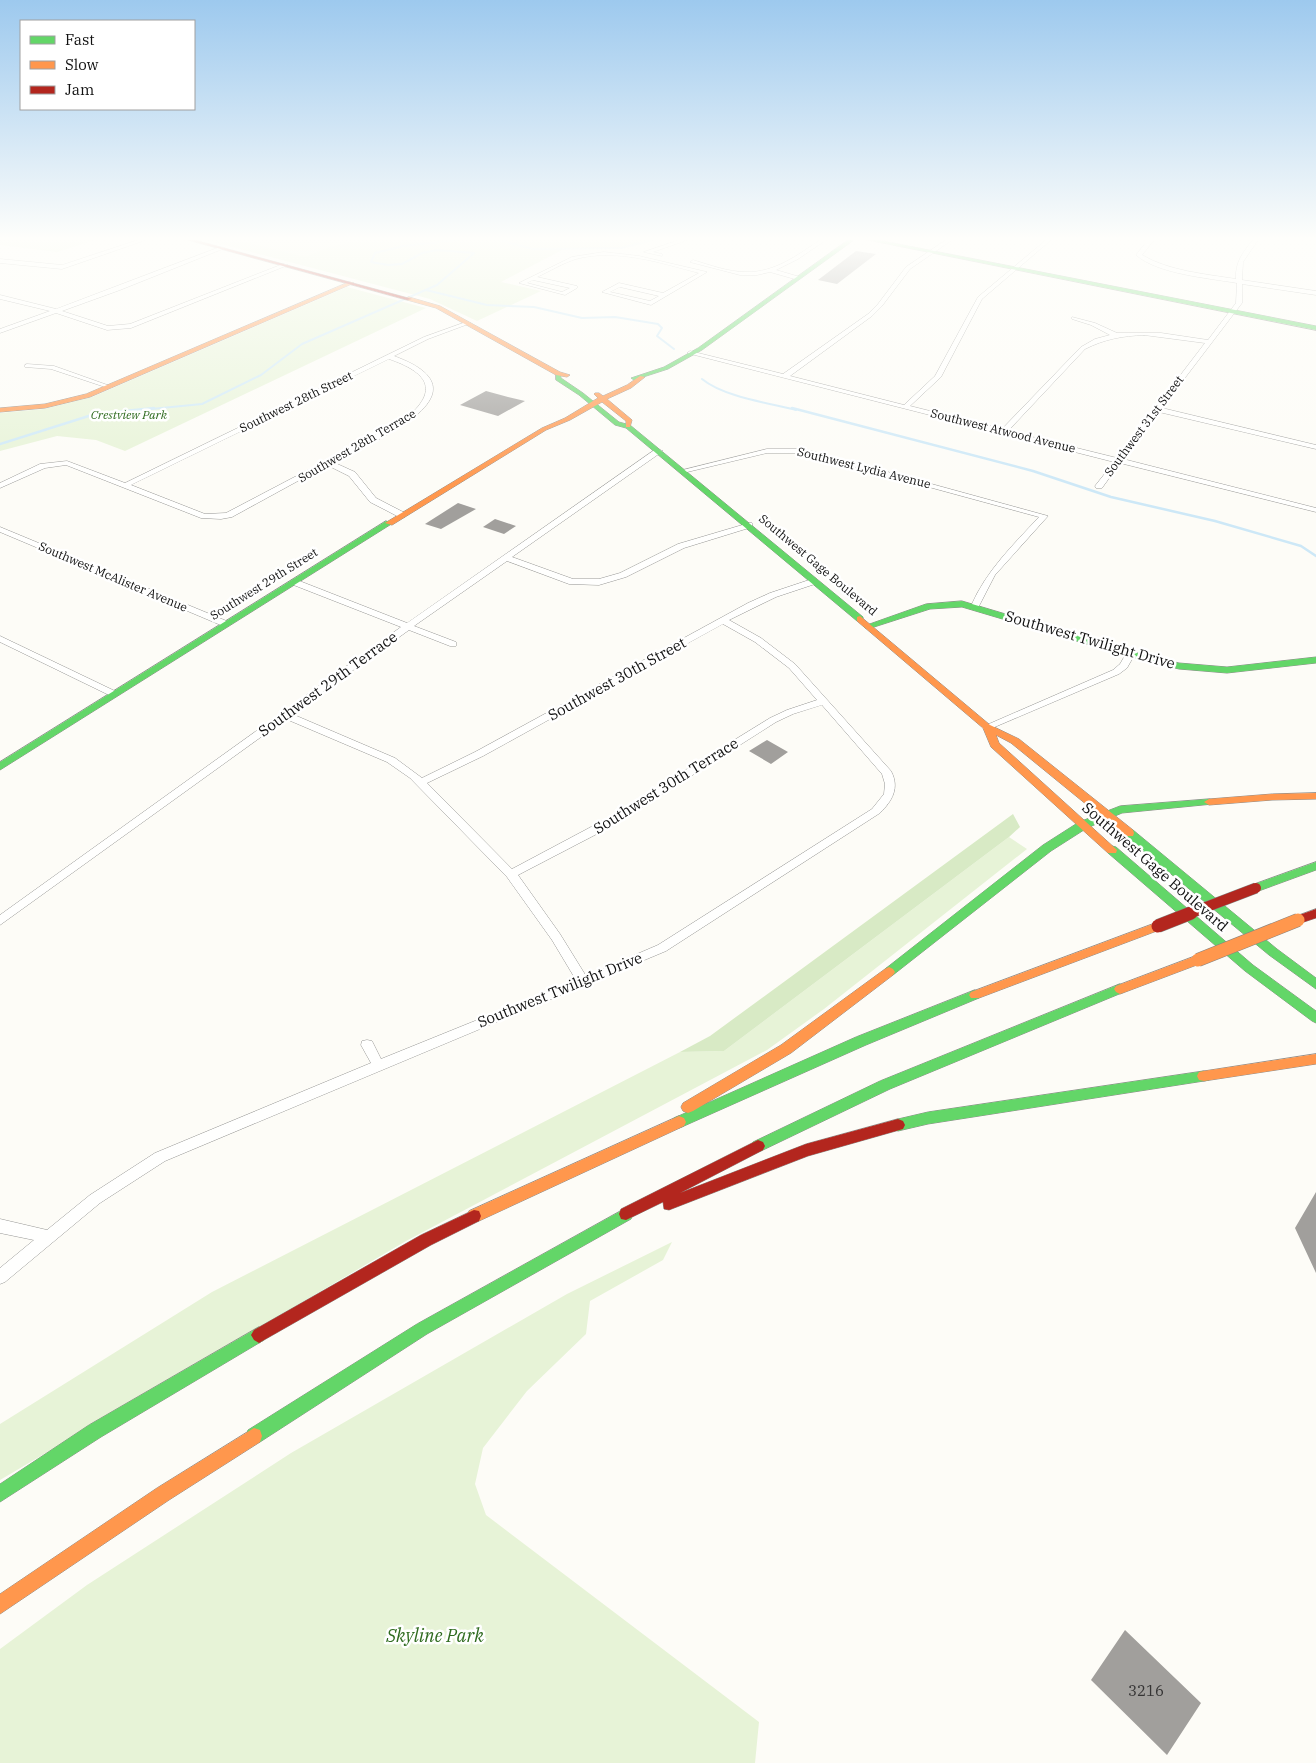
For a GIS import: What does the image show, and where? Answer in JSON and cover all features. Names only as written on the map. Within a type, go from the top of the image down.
[{"type":"main road","points":[[0,410],[28,409],[60,403],[110,387],[260,322]]},
{"type":"main road","name":"Southwest 29th Street","points":[[0,767],[402,515],[544,429],[561,424],[595,398],[636,383],[642,376],[690,353],[737,322]]},
{"type":"main road","points":[[1288,322],[1316,328]]},
{"type":"main road","name":"Southwest Gage Boulevard","points":[[468,323],[558,374],[570,376],[595,398],[630,420],[628,426],[749,525],[987,728],[1014,741],[1108,815],[1273,952],[1316,984]]},
{"type":"main road","name":"Southwest Twilight Drive","points":[[868,626],[929,606],[950,603],[975,606],[1130,654],[1179,666],[1226,670],[1316,660]]},
{"type":"main road","name":"Southwest Gage Boulevard","points":[[987,728],[995,745],[1083,826],[1249,968],[1316,1018]]},
{"type":"main road","points":[[0,1494],[96,1431],[183,1378],[426,1240],[578,1166],[688,1107],[786,1049],[898,965],[1047,848],[1083,826],[1120,810],[1272,797],[1316,796]]},
{"type":"main road","points":[[578,1166],[862,1041],[974,995],[1316,866]]},
{"type":"main road","points":[[0,1604],[163,1494],[414,1334],[573,1242],[695,1178],[885,1085],[1106,995],[1316,913]]},
{"type":"main road","points":[[573,1242],[806,1150],[870,1132],[928,1118],[986,1108],[1316,1059]]},
{"type":"street","points":[[0,330],[22,322]]},
{"type":"street","points":[[88,322],[106,328],[118,328],[140,322]]},
{"type":"street","points":[[784,377],[860,322]]},
{"type":"street","points":[[905,407],[938,377],[967,322]]},
{"type":"street","points":[[1088,322],[1116,335]]},
{"type":"street","name":"Southwest 31st Street","points":[[1099,486],[1224,322]]},
{"type":"street","name":"Southwest 28th Street","points":[[126,485],[426,338],[468,323]]},
{"type":"street","points":[[1004,431],[1083,348],[1097,340],[1116,335],[1154,334],[1208,342]]},
{"type":"street","name":"Southwest Atwood Avenue","points":[[690,353],[1316,510]]},
{"type":"street","name":"Southwest 28th Terrace","points":[[126,485],[204,516],[221,517],[237,513],[407,420],[420,410],[428,400],[431,388],[424,373],[406,362],[388,356]]},
{"type":"street","points":[[27,366],[52,367],[110,387]]},
{"type":"street","points":[[1156,410],[1316,447]]},
{"type":"street","name":"Southwest 29th Terrace","points":[[0,921],[408,626],[659,451]]},
{"type":"street","name":"Southwest Lydia Avenue","points":[[683,471],[767,451],[804,451],[1044,516],[1007,560],[992,574],[975,606]]},
{"type":"street","points":[[0,486],[43,466],[59,463],[66,463],[126,485]]},
{"type":"street","points":[[328,463],[352,474],[374,500],[402,515]]},
{"type":"street","points":[[506,558],[572,582],[599,582],[623,575],[681,546],[749,525]]},
{"type":"street","name":"Southwest McAlister Avenue","points":[[0,529],[226,624]]},
{"type":"street","name":"Southwest 30th Street","points":[[421,782],[479,754],[760,600],[815,581]]},
{"type":"street","points":[[294,582],[454,644]]},
{"type":"street","name":"Southwest Twilight Drive","points":[[0,1278],[95,1199],[160,1157],[662,948],[868,816],[887,799],[891,786],[887,773],[822,702],[802,675],[777,653],[724,621]]},
{"type":"street","points":[[0,639],[114,694]]},
{"type":"street","points":[[987,728],[1116,672],[1124,666],[1130,654]]},
{"type":"street","name":"Southwest 30th Terrace","points":[[512,874],[610,822],[773,720],[790,712],[822,702]]},
{"type":"street","points":[[286,715],[391,760],[421,782],[512,874],[584,982]]},
{"type":"street","points":[[367,1044],[378,1065]]},
{"type":"street","points":[[0,1226],[48,1237]]},
{"type":"green space","name":"Crestview Park","points":[[265,322],[396,322],[125,451],[96,440],[57,436],[0,451],[0,413],[44,409],[92,397]]},
{"type":"green space","points":[[1013,814],[1020,827],[1009,837],[724,1051],[680,1052],[710,1036]]},
{"type":"green space","points":[[1009,837],[1027,849],[824,1009],[767,1050],[406,1241],[0,1480],[0,1424],[212,1292],[680,1052],[724,1051]]},
{"type":"green space","name":"Skyline Park","points":[[672,1242],[663,1260],[590,1301],[586,1334],[527,1391],[483,1448],[475,1484],[486,1515],[759,1722],[755,1763],[0,1763],[0,1649],[87,1585],[291,1453],[567,1294]]},
{"type":"building","points":[[486,391],[525,401],[498,416],[460,405]]},
{"type":"building","points":[[458,503],[476,509],[441,529],[425,524]]},
{"type":"building","points":[[495,519],[516,526],[504,534],[483,527]]},
{"type":"building","points":[[767,740],[788,752],[771,764],[749,751]]},
{"type":"building","points":[[1316,1192],[1316,1273],[1295,1228]]},
{"type":"building","points":[[1125,1630],[1201,1703],[1167,1755],[1091,1680]]},
{"type":"waterway","points":[[141,410],[202,404],[261,375],[302,344],[352,322]]},
{"type":"waterway","points":[[647,322],[658,324],[662,328],[657,336],[674,349]]},
{"type":"waterway","points":[[702,379],[734,395],[796,410]]},
{"type":"waterway","points":[[0,444],[95,414],[154,408]]},
{"type":"waterway","points":[[792,408],[1033,471],[1111,497],[1215,521],[1301,546],[1316,556]]},
{"type":"traffic: fast","points":[[634,378],[666,368],[700,349],[737,322]]},
{"type":"traffic: fast","points":[[1287,322],[1316,328]]},
{"type":"traffic: fast","points":[[558,374],[558,379],[581,394],[617,424],[628,426],[860,619]]},
{"type":"traffic: fast","points":[[0,767],[389,523]]},
{"type":"traffic: fast","points":[[868,626],[929,606],[962,604],[1130,654],[1179,666],[1227,670],[1316,660]]},
{"type":"traffic: fast","points":[[889,972],[1047,848],[1083,825],[1120,810],[1209,802]]},
{"type":"traffic: fast","points":[[1129,833],[1273,952],[1316,984]]},
{"type":"traffic: fast","points":[[1112,850],[1249,968],[1316,1018]]},
{"type":"traffic: fast","points":[[1256,888],[1316,866]]},
{"type":"traffic: fast","points":[[758,1146],[885,1085],[1120,989]]},
{"type":"traffic: fast","points":[[679,1122],[861,1041],[975,995]]},
{"type":"traffic: fast","points":[[898,1125],[928,1118],[1204,1076]]},
{"type":"traffic: fast","points":[[254,1436],[422,1329],[626,1214]]},
{"type":"traffic: fast","points":[[0,1494],[95,1431],[259,1335]]},
{"type":"traffic: slow","points":[[0,410],[45,406],[88,396],[260,322]]},
{"type":"traffic: slow","points":[[465,322],[558,374],[567,375]]},
{"type":"traffic: slow","points":[[389,523],[544,429],[567,419],[638,381],[642,377]]},
{"type":"traffic: slow","points":[[597,394],[630,421],[628,426]]},
{"type":"traffic: slow","points":[[860,619],[987,727],[1015,741],[1129,833]]},
{"type":"traffic: slow","points":[[987,727],[995,745],[1112,850]]},
{"type":"traffic: slow","points":[[1209,802],[1316,796]]},
{"type":"traffic: slow","points":[[1198,960],[1298,920]]},
{"type":"traffic: slow","points":[[975,995],[1158,926]]},
{"type":"traffic: slow","points":[[1120,989],[1198,960]]},
{"type":"traffic: slow","points":[[688,1107],[786,1049],[889,972]]},
{"type":"traffic: slow","points":[[1204,1076],[1316,1059]]},
{"type":"traffic: slow","points":[[474,1216],[679,1122]]},
{"type":"traffic: slow","points":[[0,1605],[163,1494],[254,1436]]},
{"type":"traffic: jam","points":[[1158,926],[1256,888]]},
{"type":"traffic: jam","points":[[1298,920],[1316,913]]},
{"type":"traffic: jam","points":[[669,1204],[806,1150],[898,1125]]},
{"type":"traffic: jam","points":[[626,1214],[758,1146]]},
{"type":"traffic: jam","points":[[259,1335],[426,1240],[474,1216]]}]
